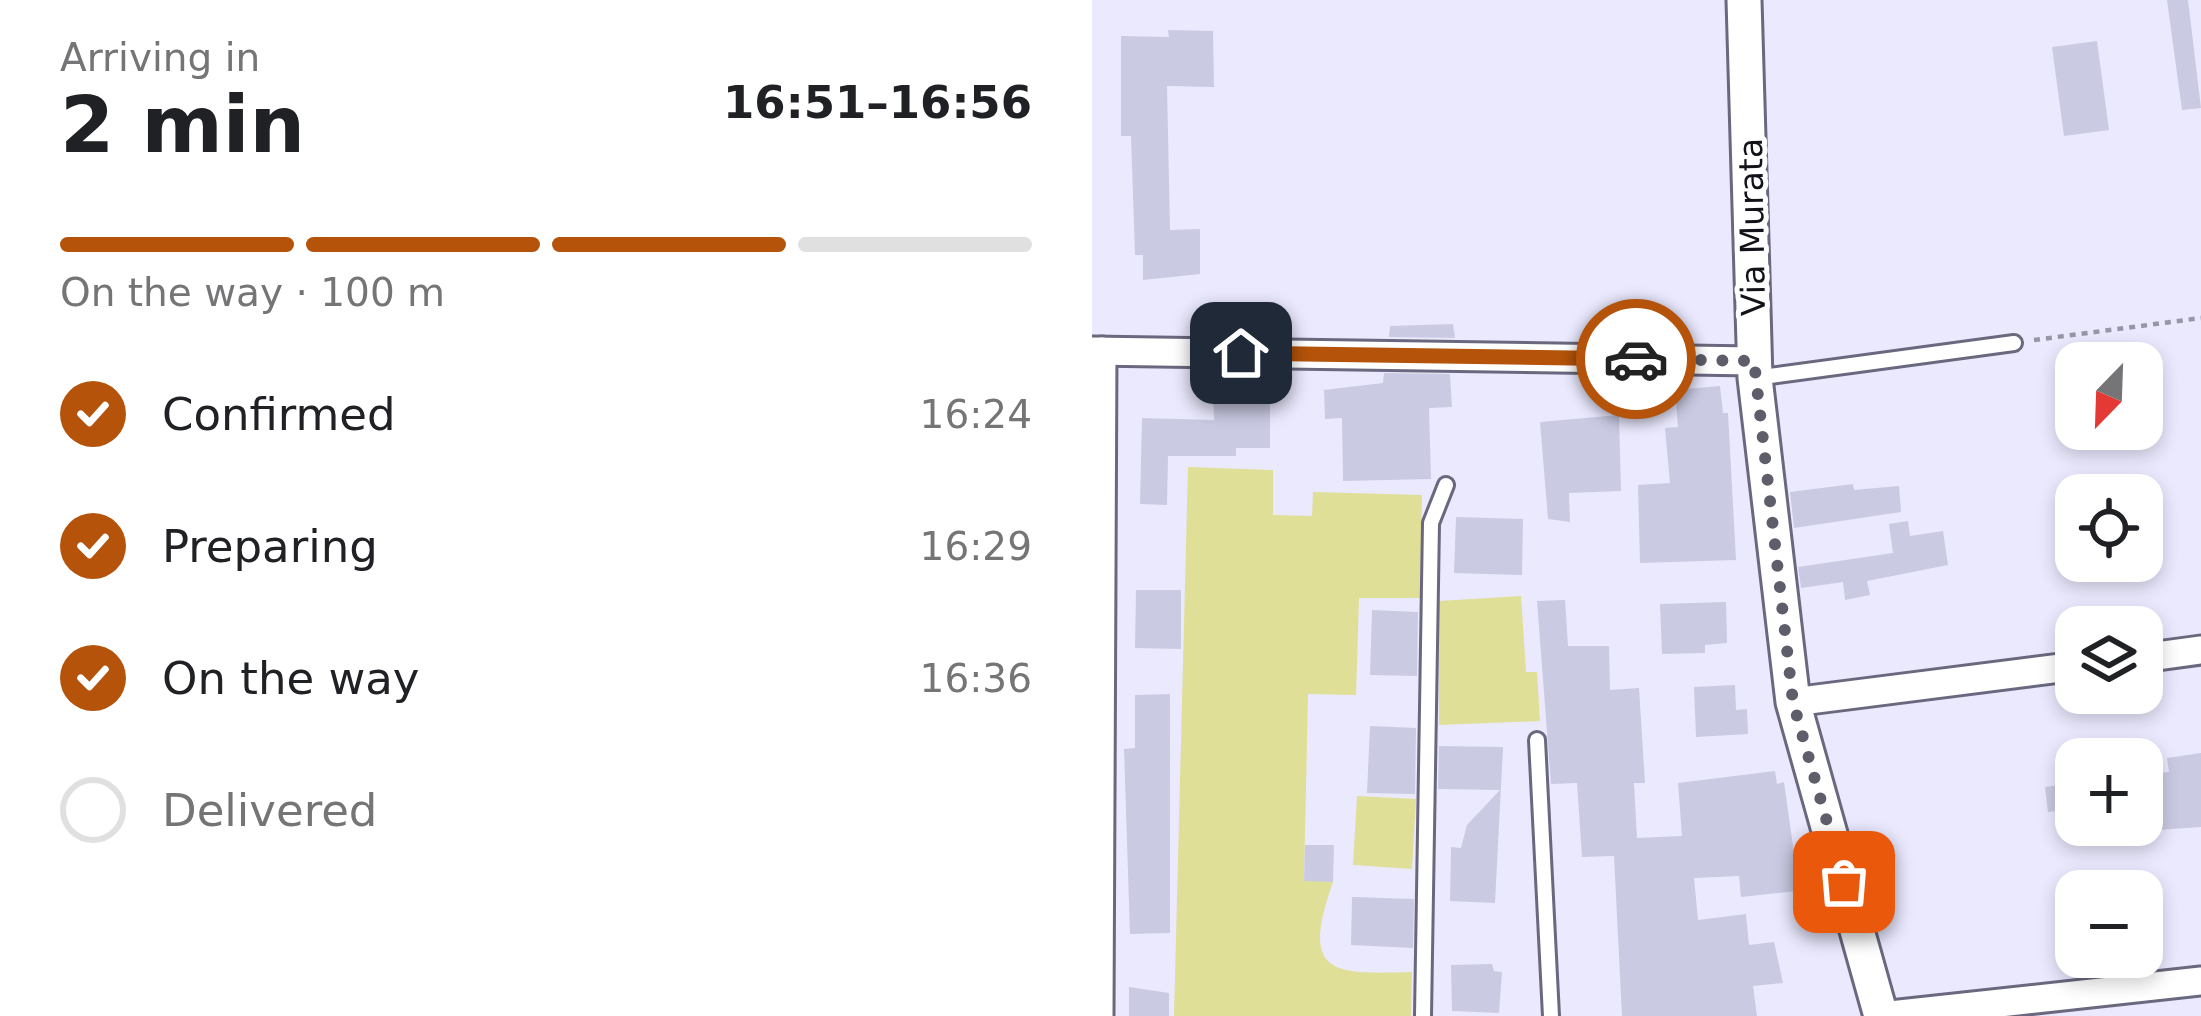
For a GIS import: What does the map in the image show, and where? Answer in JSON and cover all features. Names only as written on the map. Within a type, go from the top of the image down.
[{"type":"street","name":"Via Murata","points":[[1744,0],[1755,369],[1793,702],[1881,1016]]},
{"type":"street","points":[[1099,1016],[1097,351],[1755,369]]},
{"type":"street","points":[[2163,655],[2201,650]]},
{"type":"street","points":[[1793,702],[2055,669]]},
{"type":"street","points":[[1881,1016],[2201,981]]},
{"type":"lane","points":[[1755,369],[2014,343]]},
{"type":"lane","points":[[1423,1016],[1431,523],[1446,484]]},
{"type":"lane","points":[[1537,740],[1551,1016]]},
{"type":"path","points":[[2014,343],[2201,318]]},
{"type":"shaded area","points":[[1188,467],[1273,470],[1273,515],[1312,516],[1313,492],[1422,495],[1420,598],[1359,598],[1356,695],[1308,694],[1304,880],[1333,882],[1323,913],[1322,953],[1344,969],[1412,972],[1411,1016],[1174,1016]]},
{"type":"shaded area","points":[[1521,596],[1526,672],[1537,672],[1540,721],[1439,725],[1439,601]]},
{"type":"shaded area","points":[[1357,796],[1416,799],[1412,869],[1353,865]]},
{"type":"building","points":[[2167,0],[2188,0],[2201,108],[2182,110]]},
{"type":"building","points":[[1168,30],[1213,31],[1214,87],[1167,86],[1170,230],[1200,229],[1200,274],[1143,280],[1143,255],[1135,255],[1131,136],[1121,136],[1121,36],[1169,37]]},
{"type":"building","points":[[2097,41],[2109,130],[2064,136],[2052,47]]},
{"type":"building","points":[[1453,324],[1455,338],[1389,337],[1390,326]]},
{"type":"building","points":[[1384,373],[1450,374],[1452,407],[1429,408],[1431,479],[1343,481],[1342,418],[1325,419],[1324,390],[1383,383]]},
{"type":"building","points":[[1720,386],[1723,413],[1728,413],[1736,560],[1640,563],[1638,485],[1670,483],[1665,428],[1678,427],[1675,390]]},
{"type":"building","points":[[1270,395],[1270,448],[1236,448],[1236,456],[1168,456],[1167,505],[1140,504],[1142,418],[1214,420],[1213,396]]},
{"type":"building","points":[[1619,415],[1621,491],[1569,493],[1570,522],[1548,519],[1540,422]]},
{"type":"building","points":[[1853,484],[1854,490],[1899,486],[1901,512],[1794,528],[1790,492]]},
{"type":"building","points":[[1456,517],[1523,519],[1522,575],[1454,573]]},
{"type":"building","points":[[1908,521],[1910,536],[1943,531],[1948,565],[1867,581],[1870,595],[1845,600],[1843,582],[1801,588],[1798,567],[1893,553],[1889,524]]},
{"type":"building","points":[[1136,590],[1181,590],[1181,649],[1135,648]]},
{"type":"building","points":[[1565,600],[1568,646],[1609,646],[1610,690],[1639,688],[1645,783],[1634,783],[1637,838],[1682,836],[1678,783],[1775,771],[1777,784],[1784,782],[1795,860],[1803,859],[1806,890],[1741,897],[1739,876],[1694,878],[1698,920],[1746,914],[1749,945],[1774,942],[1783,983],[1753,986],[1757,1016],[1622,1016],[1614,856],[1582,857],[1577,783],[1551,784],[1537,601]]},
{"type":"building","points":[[1726,602],[1727,643],[1705,645],[1705,653],[1662,654],[1660,604]]},
{"type":"building","points":[[1372,610],[1418,612],[1417,676],[1370,675]]},
{"type":"building","points":[[1735,685],[1736,710],[1747,709],[1748,734],[1696,737],[1694,687]]},
{"type":"building","points":[[1170,694],[1170,933],[1130,934],[1124,749],[1135,748],[1135,695]]},
{"type":"building","points":[[1370,726],[1416,728],[1415,794],[1367,793]]},
{"type":"building","points":[[1439,746],[1503,747],[1495,903],[1450,901],[1451,847],[1461,848],[1467,825],[1500,790],[1438,789]]},
{"type":"building","points":[[2201,753],[2201,827],[2163,830],[2167,758]]},
{"type":"building","points":[[2055,786],[2055,811],[2048,812],[2045,787]]},
{"type":"building","points":[[1305,845],[1334,845],[1333,882],[1304,881]]},
{"type":"building","points":[[1352,897],[1414,899],[1413,948],[1351,945]]},
{"type":"building","points":[[1492,964],[1494,971],[1502,972],[1499,1013],[1452,1011],[1451,965]]},
{"type":"building","points":[[1129,987],[1169,993],[1169,1016],[1129,1016]]},
{"type":"way so far","points":[[1636,359],[1754,361],[1793,702],[1844,882]]},
{"type":"route","points":[[1241,353],[1636,359]]}]
